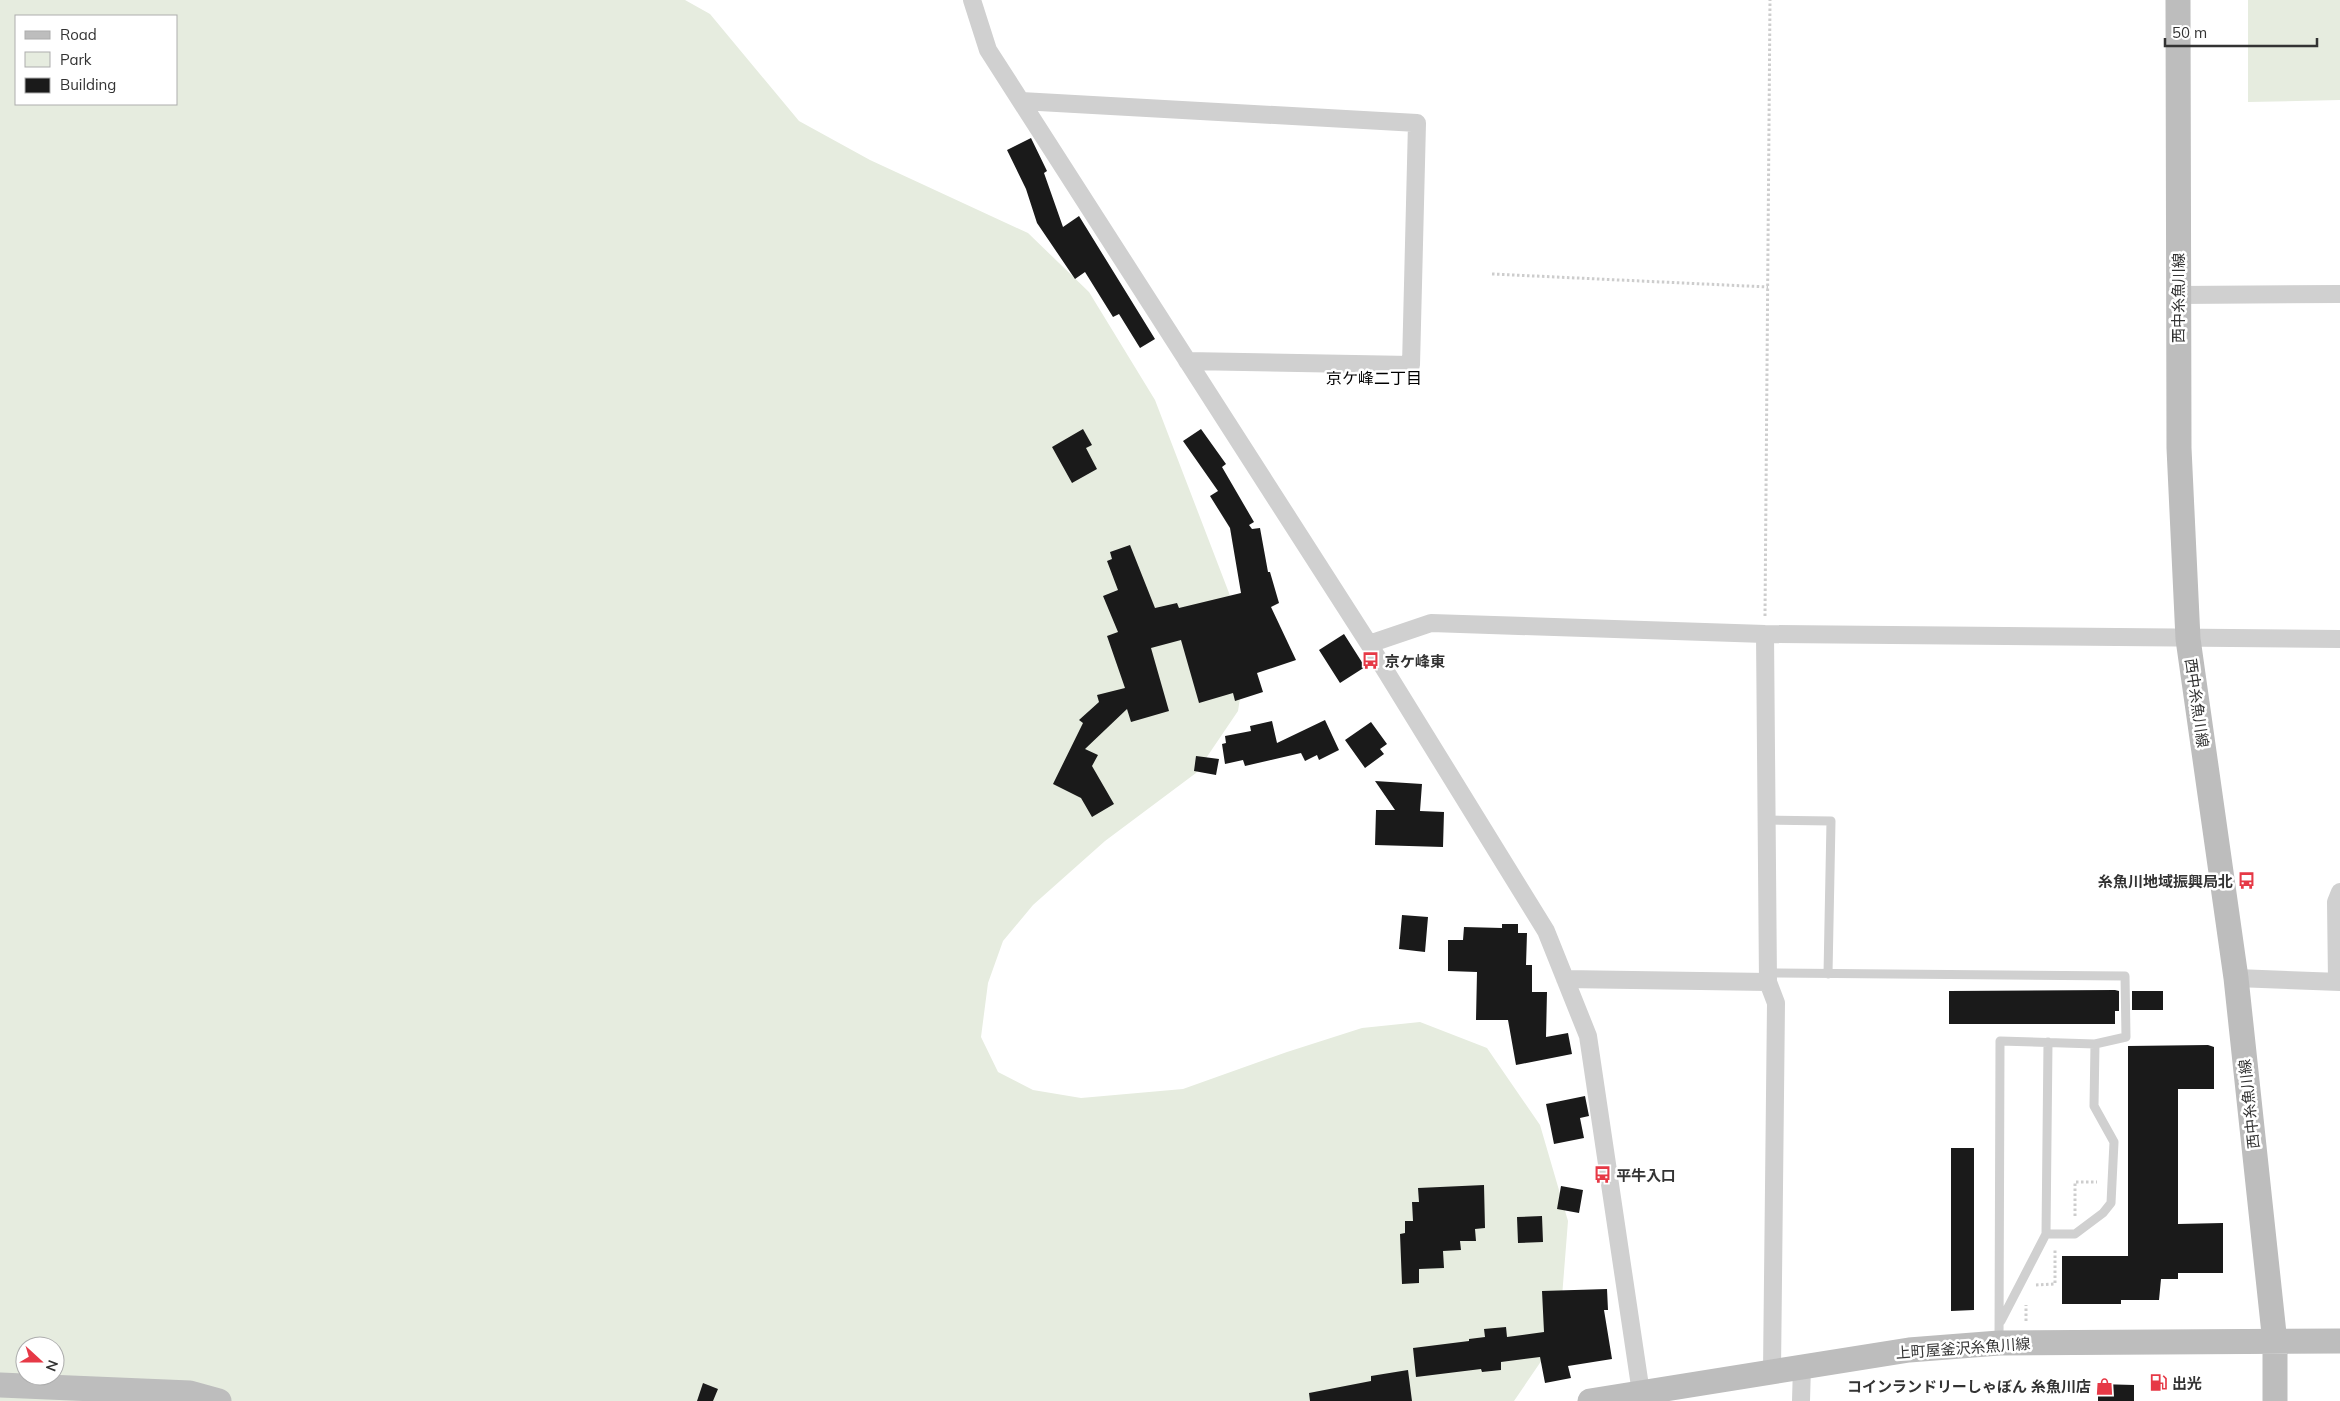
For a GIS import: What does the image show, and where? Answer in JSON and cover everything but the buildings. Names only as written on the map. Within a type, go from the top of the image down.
[{"type":"main road","name":"西中糸魚川線","points":[[2178,0],[2179,448],[2188,639],[2236,978],[2275,1343],[2275,1401]]},
{"type":"main road","name":"上町屋釜沢糸魚川線","points":[[1590,1401],[1772,1370],[1909,1350],[1999,1333],[2275,1343],[2340,1342]]},
{"type":"main road","points":[[0,1385],[190,1393],[219,1401]]},
{"type":"street","points":[[972,0],[988,50],[1369,644],[1546,931],[1588,1036],[1642,1392]]},
{"type":"street","points":[[1021,101],[1417,123],[1411,365],[1187,361]]},
{"type":"street","points":[[2178,295],[2340,294]]},
{"type":"street","points":[[1369,644],[1432,623],[1765,634],[2340,639]]},
{"type":"street","points":[[1765,634],[1768,977],[1776,1003],[1772,1370]]},
{"type":"street","points":[[2236,978],[2339,982],[2336,902],[2340,892]]},
{"type":"street","points":[[1565,979],[1768,977]]},
{"type":"street","points":[[1801,1401],[1802,1366]]},
{"type":"lane","points":[[1766,820],[1831,820],[1828,974]]},
{"type":"lane","points":[[1768,977],[1828,974],[2124,976],[2126,1037],[2095,1044],[2000,1041],[1999,1333]]},
{"type":"lane","points":[[1999,1333],[2046,1234],[2048,1042]]},
{"type":"lane","points":[[2046,1234],[2075,1234],[2103,1213],[2111,1203],[2114,1142],[2094,1106],[2095,1044]]},
{"type":"path","points":[[1765,634],[1770,0]]},
{"type":"path","points":[[1492,274],[1768,287]]},
{"type":"green space","points":[[0,0],[685,0],[710,14],[799,121],[870,160],[1028,233],[1089,292],[1155,400],[1229,593],[1247,653],[1238,711],[1196,773],[1105,841],[1033,905],[1003,941],[988,983],[981,1037],[998,1072],[1033,1090],[1081,1098],[1183,1089],[1362,1028],[1420,1022],[1487,1048],[1540,1125],[1568,1221],[1559,1335],[1514,1401],[0,1401]]},
{"type":"green space","points":[[2248,0],[2340,0],[2340,100],[2248,102]]},
{"type":"place","name":"京ケ峰東","points":[[1371,661]]},
{"type":"place","name":"糸魚川地域振興局北","points":[[2247,881]]},
{"type":"place","name":"平牛入口","points":[[1602,1175]]},
{"type":"place","name":"出光","points":[[2158,1383]]},
{"type":"place","name":"コインランドリーしゃぼん 糸魚川店","points":[[2105,1386]]},
{"type":"district","name":"京ケ峰二丁目","points":[[1374,378]]}]
